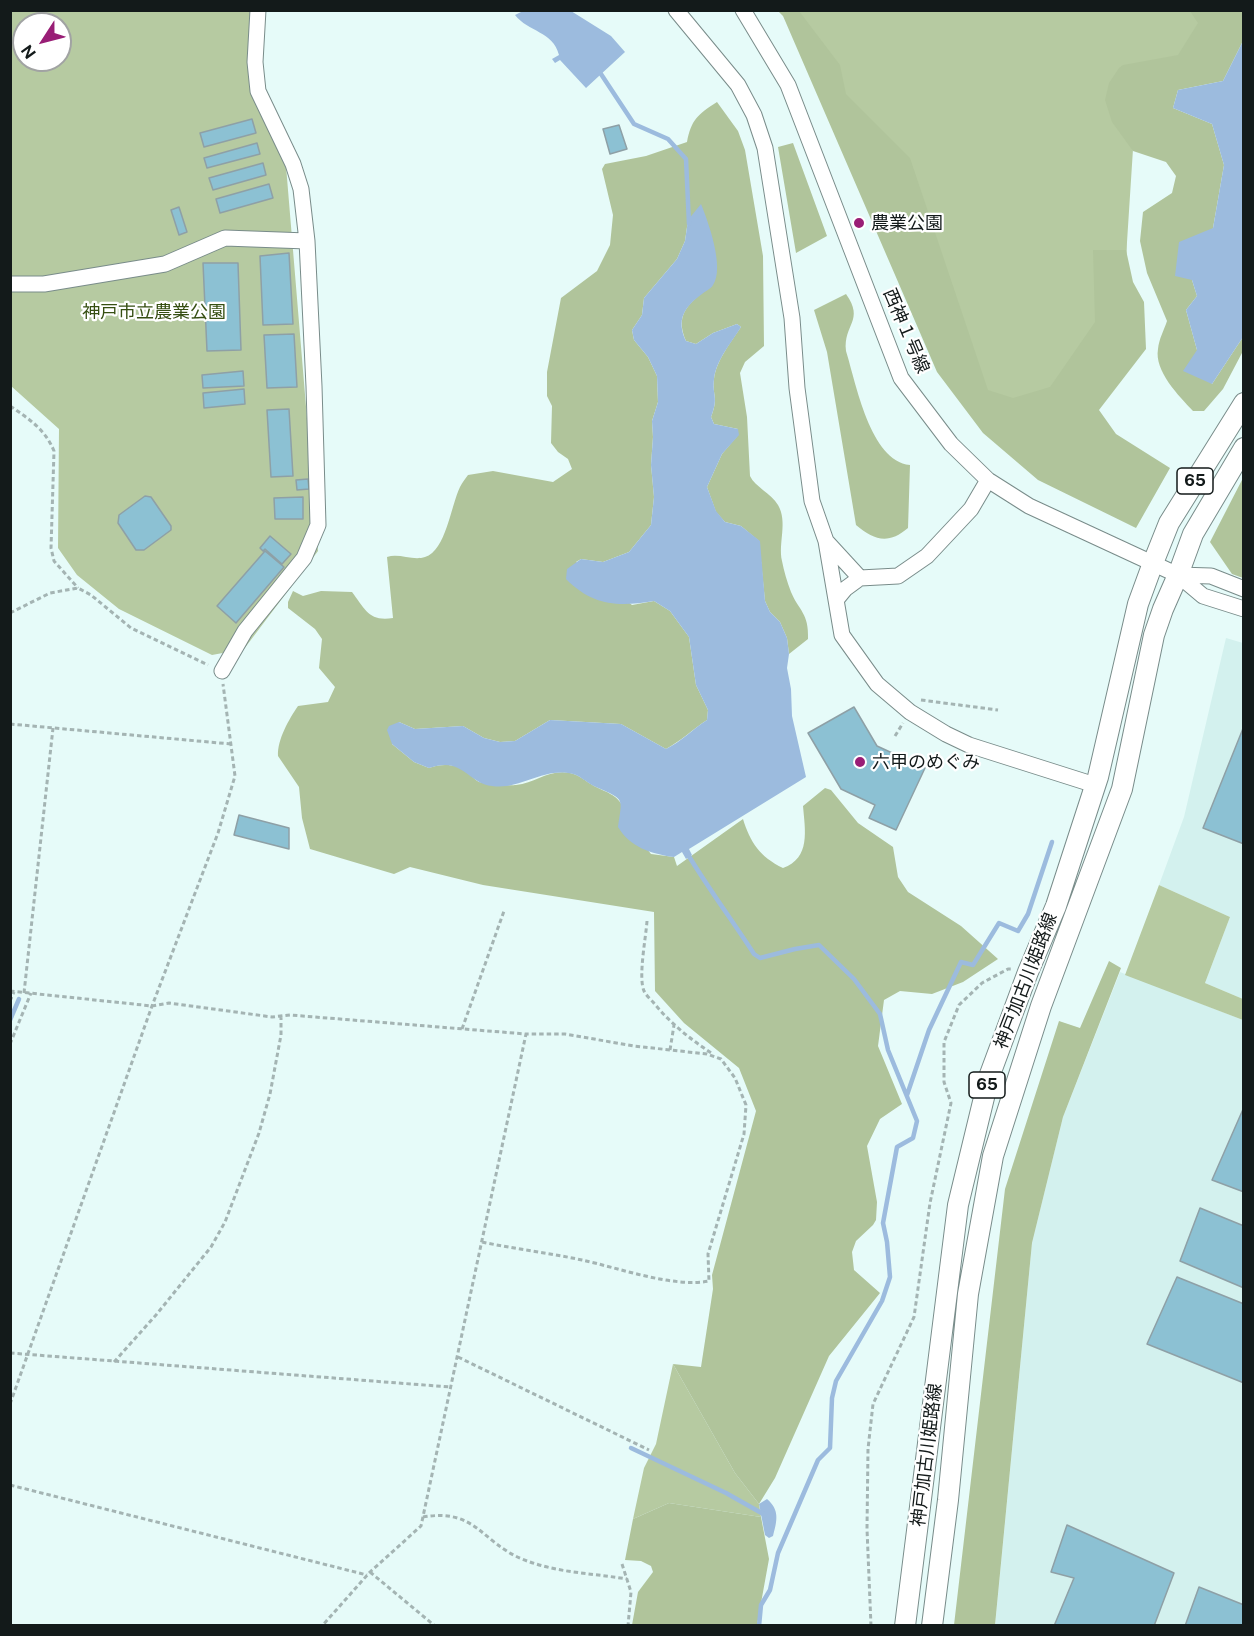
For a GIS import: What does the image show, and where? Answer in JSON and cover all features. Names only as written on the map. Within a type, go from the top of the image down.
[{"type":"main road","name":"神戸加古川姫路線","points":[[904,1626],[958,1205],[989,1077],[1028,972],[1056,906],[1095,785],[1138,604],[1153,563],[1169,523],[1244,403]]},
{"type":"main road","name":"神戸加古川姫路線","points":[[932,1626],[948,1500],[968,1294],[993,1156],[1041,1006],[1122,789],[1154,635],[1163,609],[1193,534],[1244,448]]},
{"type":"street","points":[[222,671],[245,631],[304,558],[318,525],[315,397],[307,242],[301,189],[293,164],[258,92],[255,62],[258,10]]},
{"type":"street","points":[[676,10],[738,85],[754,115],[765,148],[792,318],[797,388],[812,501],[826,541],[842,635],[877,684],[910,712],[946,734],[969,745],[1095,785]]},
{"type":"street","name":"西神１号線","points":[[743,10],[788,85],[901,378],[951,444],[988,480],[1029,506],[1178,575]]},
{"type":"street","points":[[10,285],[44,284],[165,264],[225,238],[307,242]]},
{"type":"street","points":[[836,600],[845,589],[860,578],[898,576],[927,556],[970,509],[988,480]]},
{"type":"street","points":[[826,541],[860,578]]},
{"type":"street","points":[[1178,575],[1211,576],[1244,589]]},
{"type":"street","points":[[1178,575],[1203,596],[1244,609]]},
{"type":"path","points":[[10,406],[34,422],[48,438],[54,451],[51,548],[54,561],[78,588],[91,595],[131,628],[222,671],[235,776],[218,833],[152,1006],[10,1404]]},
{"type":"path","points":[[10,614],[50,593],[78,588]]},
{"type":"path","points":[[895,736],[918,700],[999,710]]},
{"type":"path","points":[[10,724],[231,744]]},
{"type":"path","points":[[24,993],[53,728]]},
{"type":"path","points":[[462,1029],[504,911]]},
{"type":"path","points":[[482,1242],[580,1260],[671,1281],[696,1284],[709,1281],[708,1254],[744,1134],[746,1105],[735,1078],[720,1058],[694,1042],[674,1025],[661,1013],[644,991],[642,967],[647,921]]},
{"type":"path","points":[[871,1626],[867,1529],[868,1461],[873,1404],[914,1317],[930,1203],[951,1103],[944,1082],[944,1042],[959,1005],[982,983],[1008,969],[1028,972]]},
{"type":"path","points":[[10,1001],[12,992],[32,993],[152,1006],[169,1003],[272,1017],[290,1015],[526,1034],[565,1034],[634,1046],[707,1054],[720,1058]]},
{"type":"path","points":[[10,1044],[32,993]]},
{"type":"path","points":[[114,1362],[156,1315],[211,1247],[225,1222],[256,1143],[270,1094],[281,1035],[281,1016]]},
{"type":"path","points":[[670,1050],[674,1025]]},
{"type":"path","points":[[322,1626],[369,1574],[422,1526],[526,1034]]},
{"type":"path","points":[[10,1353],[450,1387]]},
{"type":"path","points":[[458,1357],[649,1450]]},
{"type":"path","points":[[10,1485],[369,1574],[435,1626]]},
{"type":"path","points":[[423,1517],[452,1516],[474,1524],[493,1541],[520,1558],[556,1570],[627,1579]]},
{"type":"path","points":[[622,1564],[631,1592],[628,1626]]},
{"type":"shaded area","points":[[1226,638],[1243,643],[1243,999],[1205,983],[1230,917],[1159,885],[1184,817]]},
{"type":"shaded area","points":[[1120,972],[1243,1020],[1243,1625],[995,1626],[1032,1243],[1063,1117]]},
{"type":"green space","name":"神戸市立農業公園","points":[[11,11],[250,11],[253,97],[286,166],[318,551],[244,649],[212,655],[119,609],[77,575],[58,548],[59,429],[11,386]]},
{"type":"green space","points":[[778,11],[799,11],[840,65],[846,94],[910,158],[988,390],[1013,398],[1050,387],[1095,322],[1093,250],[1126,250],[1133,282],[1144,302],[1146,349],[1099,410],[1116,434],[1170,468],[1136,528],[1038,480],[983,433],[937,372],[783,16]]},
{"type":"green space","points":[[781,11],[1204,11],[1213,30],[1135,118],[1123,350],[1047,405],[984,405]]},
{"type":"green space","points":[[1190,11],[1243,11],[1243,41],[1223,81],[1178,90],[1173,108],[1212,124],[1224,165],[1213,228],[1192,280],[1197,296],[1186,310],[1197,350],[1212,384],[1243,337],[1243,351],[1223,389],[1204,411],[1193,411],[1169,383],[1160,366],[1158,357],[1160,338],[1167,321],[1147,273],[1140,241],[1143,212],[1172,193],[1176,176],[1166,162],[1133,151],[1112,122],[1105,100],[1109,83],[1123,65],[1178,55],[1198,23]]},
{"type":"green space","points":[[717,102],[738,131],[745,150],[763,256],[764,346],[745,362],[740,373],[747,417],[750,476],[775,501],[781,512],[783,565],[791,592],[807,623],[808,639],[789,654],[787,638],[780,622],[770,612],[765,601],[759,541],[741,526],[725,522],[716,512],[707,487],[722,454],[738,435],[738,429],[714,424],[711,417],[715,405],[715,372],[724,352],[741,327],[737,324],[713,333],[696,344],[686,341],[682,327],[683,315],[699,295],[688,220],[685,241],[677,259],[644,298],[642,315],[632,330],[634,340],[648,357],[657,376],[658,402],[652,421],[651,465],[654,497],[651,525],[629,552],[603,562],[581,559],[576,562],[632,605],[654,601],[670,611],[689,637],[696,685],[708,710],[707,720],[666,749],[621,724],[550,720],[515,741],[500,742],[484,738],[463,726],[415,729],[399,722],[392,744],[414,762],[429,768],[439,765],[455,766],[465,770],[482,783],[516,785],[555,773],[577,775],[617,799],[623,807],[620,815],[651,854],[674,857],[677,866],[743,819],[757,848],[768,859],[783,868],[792,863],[802,850],[805,834],[803,806],[825,788],[831,790],[858,823],[893,847],[898,877],[908,892],[961,926],[998,959],[963,982],[932,994],[900,991],[884,1000],[878,1046],[902,1104],[880,1119],[867,1146],[877,1202],[876,1220],[856,1241],[852,1252],[854,1270],[880,1293],[829,1356],[775,1478],[759,1504],[735,1473],[673,1364],[701,1367],[713,1289],[712,1275],[756,1111],[739,1068],[684,1023],[655,991],[654,912],[483,885],[410,867],[394,874],[310,849],[302,818],[299,787],[278,756],[287,723],[298,706],[328,702],[335,687],[319,668],[322,639],[315,629],[288,608],[293,591],[303,596],[321,591],[352,592],[368,613],[378,618],[393,618],[387,557],[420,558],[432,553],[443,537],[457,495],[468,475],[493,471],[553,482],[572,469],[568,459],[551,443],[552,406],[547,396],[547,372],[561,298],[597,271],[610,245],[613,215],[602,169],[605,164],[646,156],[687,142],[696,118]]},
{"type":"green space","points":[[793,143],[827,236],[796,253],[778,147]]},
{"type":"green space","points":[[846,294],[854,310],[854,317],[847,334],[846,351],[860,400],[875,436],[885,450],[896,460],[910,465],[908,528],[894,537],[875,537],[856,525],[827,352],[814,310]]},
{"type":"green space","points":[[1243,478],[1243,578],[1232,574],[1210,542]]},
{"type":"green space","points":[[1159,885],[1230,917],[1205,983],[1243,999],[1243,1020],[1125,975]]},
{"type":"green space","points":[[1109,961],[1121,968],[1063,1117],[1032,1243],[995,1625],[954,1625],[1005,1189],[1059,1021],[1080,1028]]},
{"type":"green space","points":[[673,1364],[735,1473],[759,1504],[761,1517],[669,1503],[633,1519],[644,1468],[656,1444]]},
{"type":"green space","points":[[669,1503],[761,1517],[769,1559],[757,1625],[632,1625],[638,1592],[653,1572],[651,1566],[641,1561],[625,1560],[633,1519]]},
{"type":"water","points":[[523,11],[571,11],[611,36],[625,52],[586,88],[560,60],[555,63],[552,59],[559,55],[551,41],[520,21],[515,15]]},
{"type":"water","points":[[1243,41],[1243,337],[1212,384],[1183,371],[1197,350],[1186,310],[1197,296],[1192,280],[1175,276],[1179,242],[1213,228],[1224,165],[1212,124],[1173,108],[1178,90],[1223,81]]},
{"type":"water","points":[[701,204],[714,244],[716,277],[712,286],[686,309],[682,320],[683,333],[686,341],[696,344],[713,333],[737,324],[741,327],[721,358],[715,372],[715,405],[711,417],[714,424],[738,429],[739,435],[722,454],[707,487],[716,511],[725,522],[741,526],[760,541],[765,601],[770,612],[780,622],[787,638],[789,654],[787,668],[791,689],[792,716],[806,777],[689,849],[692,855],[686,859],[682,852],[674,857],[657,854],[629,840],[618,827],[620,801],[576,775],[549,774],[511,785],[492,786],[450,765],[429,768],[414,762],[392,744],[387,730],[389,726],[399,722],[415,729],[463,726],[484,738],[500,742],[515,741],[550,720],[621,724],[666,749],[707,720],[708,710],[696,685],[689,637],[670,611],[654,601],[617,604],[596,599],[586,595],[566,579],[567,569],[581,559],[603,562],[629,552],[651,525],[654,497],[651,465],[652,421],[658,402],[657,376],[648,357],[634,340],[632,330],[642,315],[644,298],[677,259],[685,241],[688,220]]},
{"type":"water","points":[[767,1499],[776,1512],[776,1525],[773,1536],[769,1538],[765,1535],[759,1504]]},
{"type":"building","points":[[252,119],[256,133],[204,147],[200,133]]},
{"type":"building","points":[[619,125],[627,149],[610,154],[603,129]]},
{"type":"building","points":[[257,143],[260,154],[207,168],[204,158]]},
{"type":"building","points":[[263,163],[266,175],[213,190],[209,178]]},
{"type":"building","points":[[269,184],[273,198],[220,213],[216,199]]},
{"type":"building","points":[[179,207],[187,232],[179,235],[171,210]]},
{"type":"building","points":[[289,253],[293,324],[263,325],[260,256]]},
{"type":"building","points":[[203,263],[238,263],[241,350],[207,351]]},
{"type":"building","points":[[294,334],[297,387],[267,388],[264,335]]},
{"type":"building","points":[[243,371],[244,386],[203,388],[202,375]]},
{"type":"building","points":[[244,389],[245,404],[204,408],[203,393]]},
{"type":"building","points":[[289,409],[293,476],[271,477],[267,410]]},
{"type":"building","points":[[308,479],[309,489],[297,490],[296,480]]},
{"type":"building","points":[[145,496],[151,497],[171,526],[171,530],[144,550],[136,550],[118,523],[119,515]]},
{"type":"building","points":[[303,497],[303,519],[275,519],[274,498]]},
{"type":"building","points":[[270,536],[291,554],[282,564],[265,549],[263,551],[260,548]]},
{"type":"building","points":[[265,551],[284,567],[236,623],[217,606]]},
{"type":"building","points":[[854,707],[877,746],[925,768],[896,830],[869,818],[875,805],[841,789],[808,733]]},
{"type":"building","points":[[1244,726],[1244,844],[1203,828]]},
{"type":"building","points":[[239,815],[289,828],[289,849],[234,835]]},
{"type":"building","points":[[1244,1107],[1244,1192],[1212,1180]]},
{"type":"building","points":[[1200,1208],[1244,1226],[1244,1288],[1180,1261]]},
{"type":"building","points":[[1177,1277],[1244,1304],[1244,1383],[1147,1344]]},
{"type":"building","points":[[1067,1525],[1174,1573],[1154,1626],[1054,1626],[1074,1578],[1051,1572]]},
{"type":"building","points":[[1199,1587],[1244,1605],[1244,1626],[1185,1626]]},
{"type":"waterway","points":[[599,71],[634,124],[668,139],[686,159],[689,224]]},
{"type":"waterway","points":[[907,1095],[929,1030],[961,962],[973,965],[999,923],[1018,931],[1028,914],[1052,842]]},
{"type":"waterway","points":[[687,853],[754,954],[760,958],[819,945],[854,979],[880,1014],[888,1050],[917,1121],[913,1138],[897,1147],[883,1223],[890,1277],[882,1301],[836,1381],[832,1398],[830,1448],[818,1460],[778,1553],[770,1590],[761,1605],[759,1626]]},
{"type":"waterway","points":[[10,1020],[19,999]]},
{"type":"waterway","points":[[631,1448],[726,1493],[765,1515]]},
{"type":"place","name":"農業公園","points":[[859,223]]},
{"type":"place","name":"六甲のめぐみ","points":[[860,762]]}]
